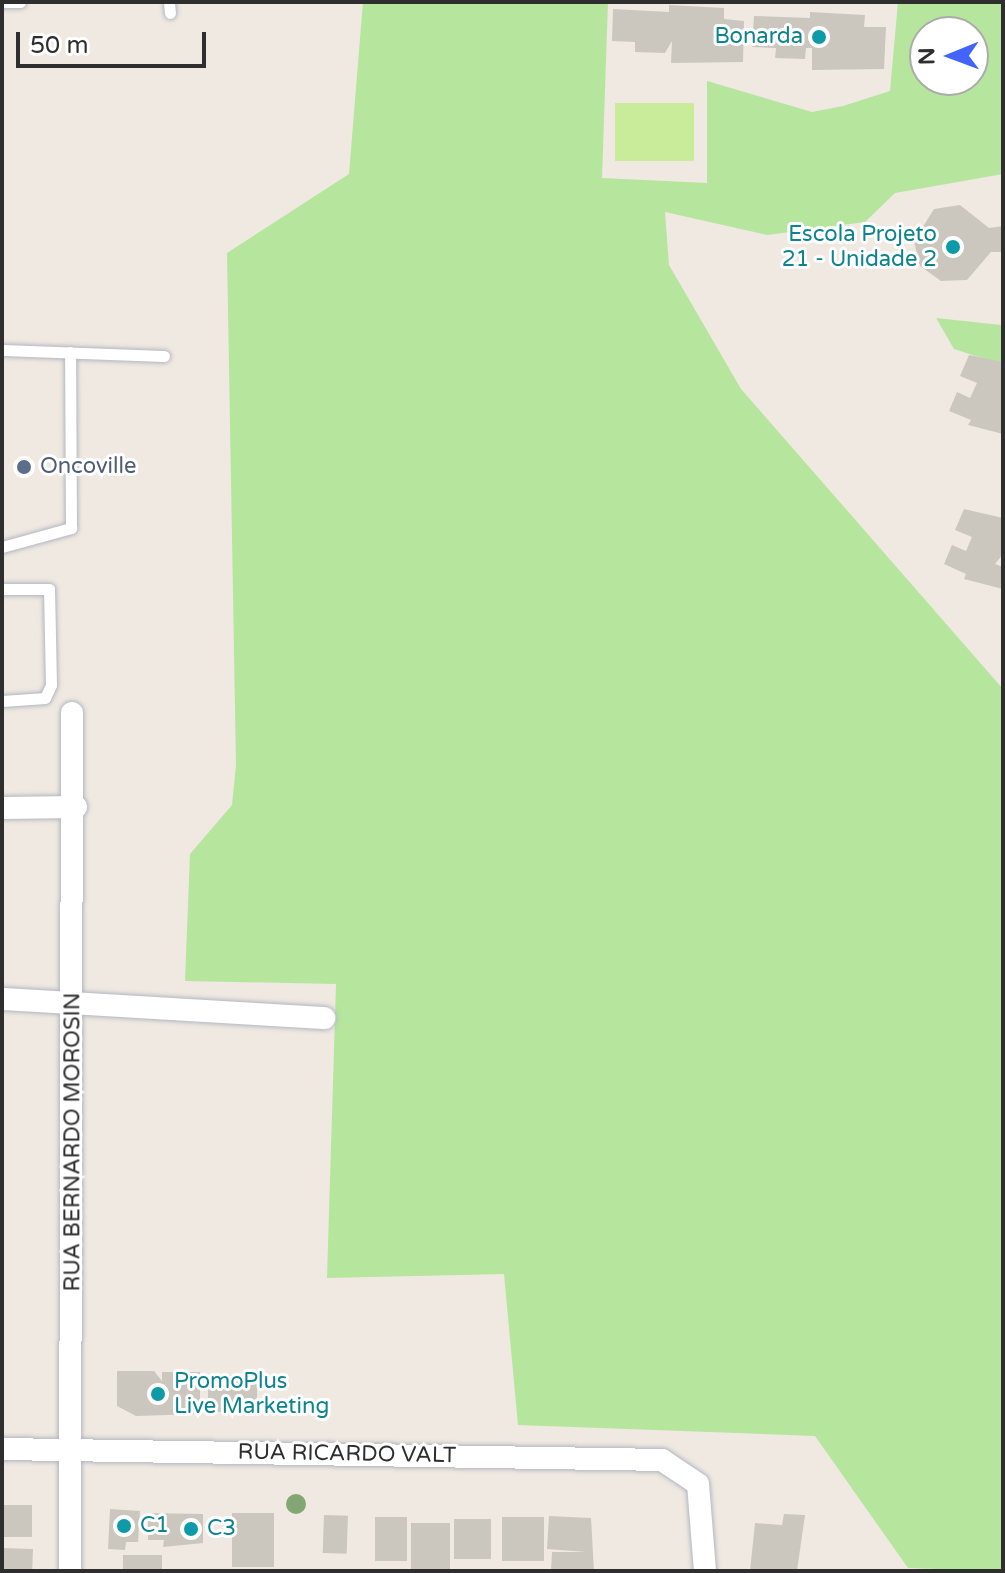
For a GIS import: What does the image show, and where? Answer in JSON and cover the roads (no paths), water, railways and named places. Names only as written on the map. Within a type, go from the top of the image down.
[{"type":"street","name":"RUA BERNARDO MOROSIN","points":[[70,1571],[74,1450],[76,807],[72,713]]},
{"type":"street","points":[[2,808],[76,807]]},
{"type":"street","points":[[2,999],[324,1018]]},
{"type":"street","name":"RUA RICARDO VALT","points":[[2,1449],[647,1458],[689,1472],[703,1497],[705,1571]]},
{"type":"lane","points":[[2,2],[20,2]]},
{"type":"lane","points":[[2,350],[164,356]]},
{"type":"lane","points":[[2,547],[71,528],[70,352]]},
{"type":"lane","points":[[2,589],[49,589],[51,685],[45,698],[2,701]]},
{"type":"place","name":"Bonarda","points":[[819,37]]},
{"type":"place","name":"Escola Projeto 21 - Unidade 2","points":[[953,247]]},
{"type":"place","name":"Oncoville","points":[[24,467]]},
{"type":"place","name":"PromoPlus Live Marketing","points":[[158,1394]]},
{"type":"place","name":"C1","points":[[124,1526]]},
{"type":"place","name":"C3","points":[[191,1529]]}]
